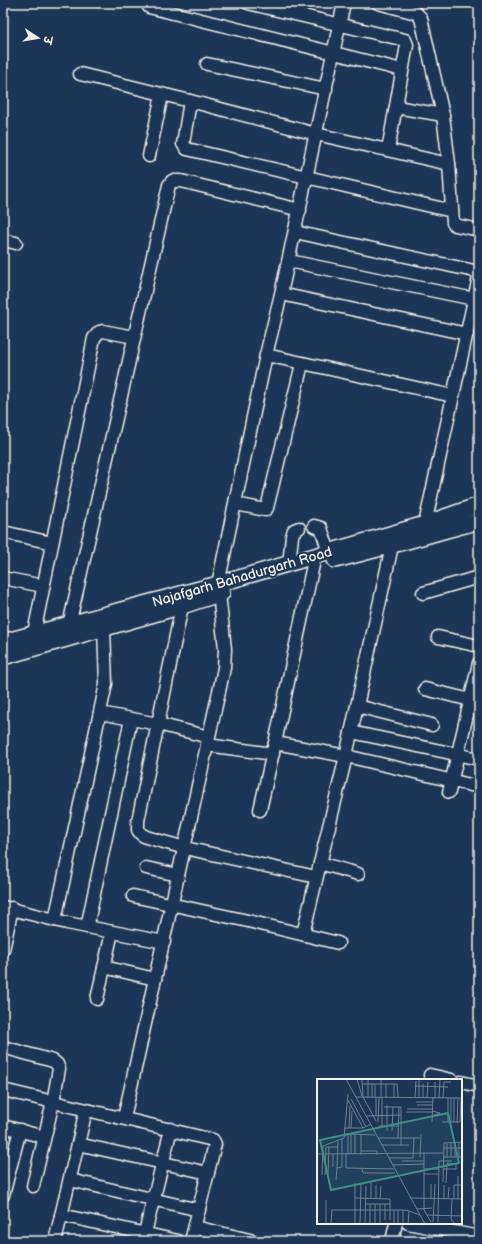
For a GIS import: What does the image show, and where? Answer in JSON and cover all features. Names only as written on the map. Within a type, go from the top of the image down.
[{"type":"main road","name":"Najafgarh Bahadurgarh Road","points":[[3,657],[182,606],[219,589],[289,564],[425,524],[479,505]]},
{"type":"main road","name":"Najafgarh Bahadurgarh Road","points":[[3,642],[34,633],[392,546],[423,536],[479,522]]},
{"type":"street","points":[[248,3],[405,40],[407,45],[388,150]]},
{"type":"street","points":[[124,1118],[223,674],[225,649],[219,589],[266,355],[289,260],[344,3]]},
{"type":"street","points":[[378,3],[411,11],[416,13],[421,18],[443,115],[454,225],[479,230]]},
{"type":"street","points":[[149,7],[402,70]]},
{"type":"street","points":[[207,64],[326,89]]},
{"type":"street","points":[[80,74],[316,134],[449,164]]},
{"type":"street","points":[[149,156],[162,94]]},
{"type":"street","points":[[190,101],[183,144],[187,149],[452,211]]},
{"type":"street","points":[[396,107],[443,115]]},
{"type":"street","points":[[69,625],[169,185],[172,182],[180,181],[300,210]]},
{"type":"street","points":[[295,232],[479,272]]},
{"type":"street","points":[[3,240],[16,243]]},
{"type":"street","points":[[289,260],[474,299]]},
{"type":"street","points":[[425,524],[479,277]]},
{"type":"street","points":[[281,294],[467,334]]},
{"type":"street","points":[[34,633],[94,338],[99,332],[103,331],[134,337]]},
{"type":"street","points":[[266,355],[453,396]]},
{"type":"street","points":[[236,504],[265,510],[268,508],[302,364]]},
{"type":"street","points":[[314,526],[321,528],[329,552]]},
{"type":"street","points":[[289,564],[292,536],[294,530],[299,528]]},
{"type":"street","points":[[3,532],[52,543]]},
{"type":"street","points":[[302,934],[346,756],[392,546]]},
{"type":"street","points":[[260,810],[313,565]]},
{"type":"street","points":[[423,593],[479,576]]},
{"type":"street","points":[[3,578],[43,586]]},
{"type":"street","points":[[182,606],[138,821],[138,830],[140,834],[146,837],[185,848],[316,877]]},
{"type":"street","points":[[55,920],[106,684],[104,628]]},
{"type":"street","points":[[438,637],[479,646]]},
{"type":"street","points":[[450,786],[457,754],[475,701],[479,663]]},
{"type":"street","points":[[425,689],[475,701]]},
{"type":"street","points":[[357,706],[432,724]]},
{"type":"street","points":[[100,713],[158,724],[208,741],[346,756],[450,786],[479,787]]},
{"type":"street","points":[[87,927],[131,719]]},
{"type":"street","points":[[351,732],[479,759]]},
{"type":"street","points":[[320,863],[358,874]]},
{"type":"street","points":[[146,868],[178,876]]},
{"type":"street","points":[[133,896],[338,943]]},
{"type":"street","points":[[3,950],[8,907],[55,920],[164,942]]},
{"type":"street","points":[[97,999],[112,932]]},
{"type":"street","points":[[104,967],[155,979]]},
{"type":"street","points":[[3,1047],[45,1058],[57,1064],[59,1069],[53,1102],[33,1186]]},
{"type":"street","points":[[430,1075],[448,1079]]},
{"type":"street","points":[[462,1082],[479,1086]]},
{"type":"street","points":[[3,1090],[210,1138],[215,1142],[191,1241]]},
{"type":"street","points":[[55,1241],[86,1110]]},
{"type":"street","points":[[3,1126],[44,1137]]},
{"type":"street","points":[[144,1237],[171,1129]]},
{"type":"street","points":[[3,1195],[20,1130]]},
{"type":"street","points":[[78,1144],[208,1173]]},
{"type":"street","points":[[70,1180],[199,1210]]},
{"type":"street","points":[[61,1215],[144,1237],[178,1241]]},
{"type":"street","points":[[392,1241],[396,1224]]},
{"type":"street","points":[[420,1224],[432,1225],[479,1237]]},
{"type":"street","points":[[195,1227],[254,1241]]}]
